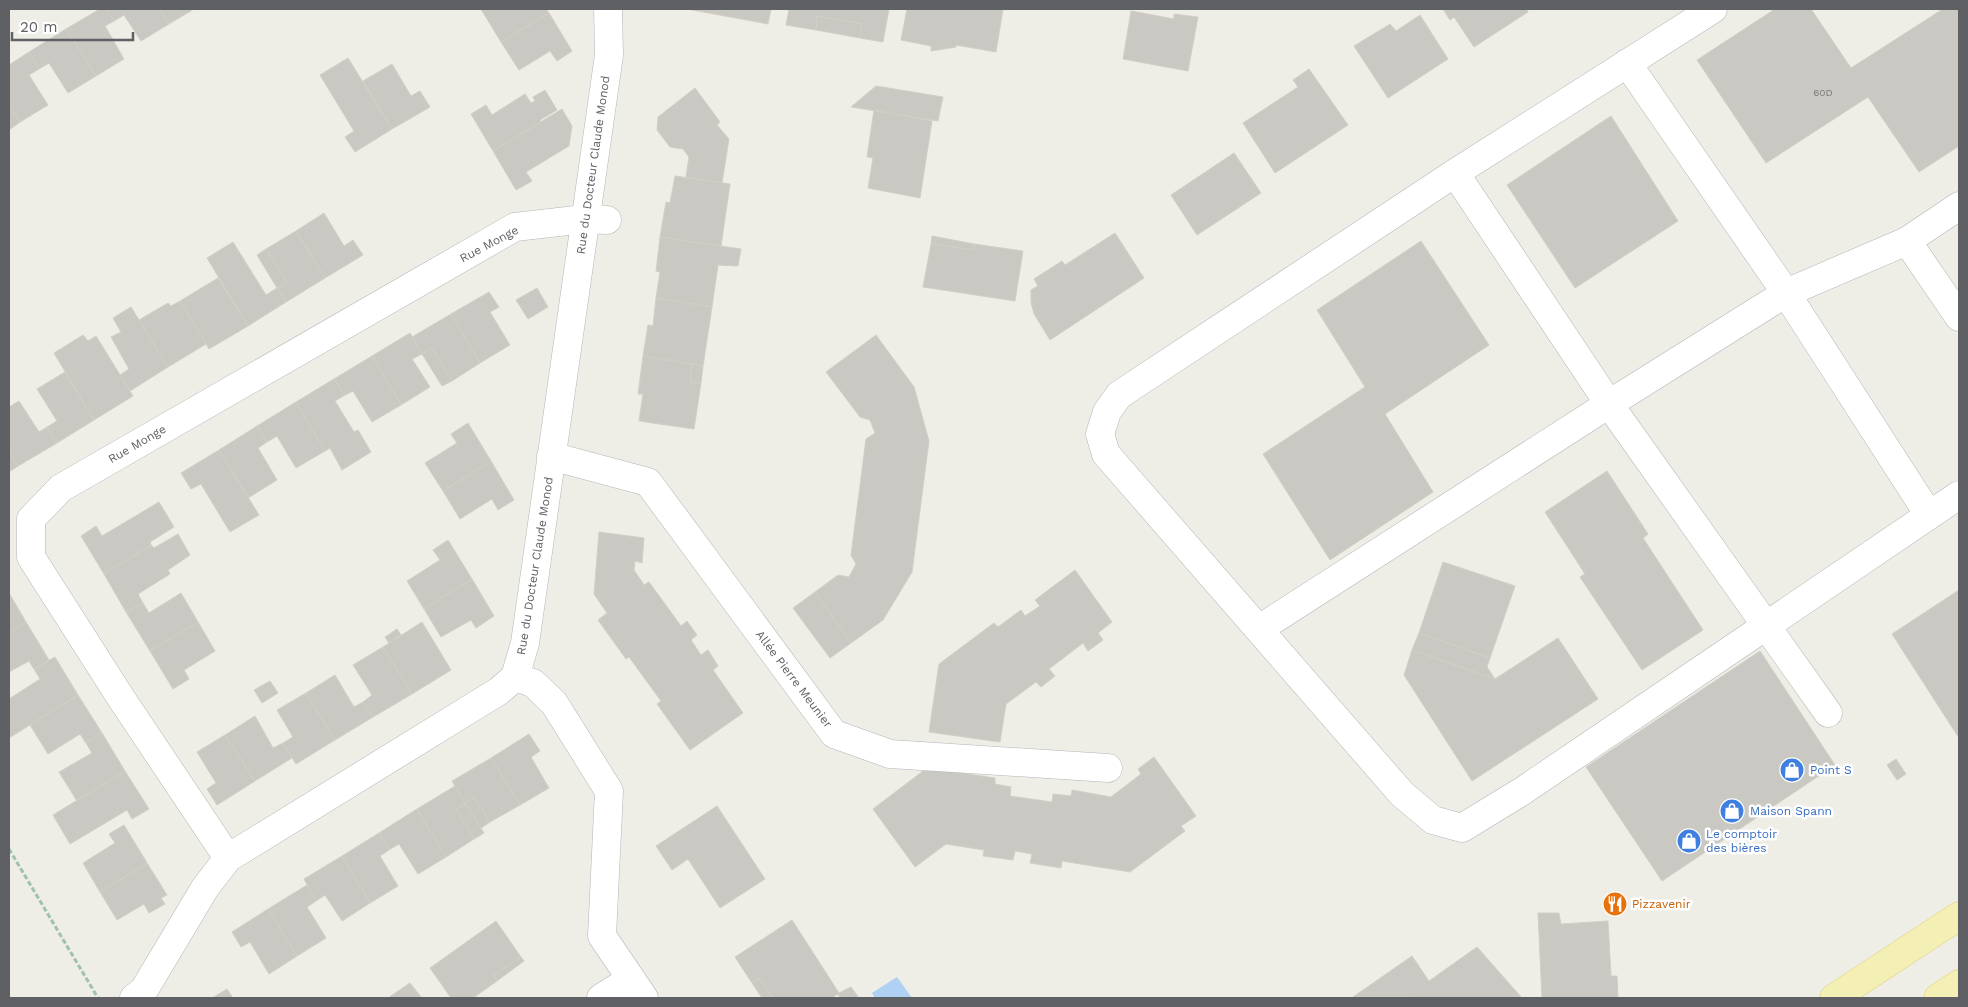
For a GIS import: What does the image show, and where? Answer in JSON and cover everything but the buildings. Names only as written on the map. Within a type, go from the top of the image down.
[{"type":"main road","points":[[1834,998],[1959,916]]},
{"type":"main road","points":[[1938,998],[1959,984]]},
{"type":"street","name":"Rue du Docteur Claude Monod","points":[[515,677],[525,643],[552,456],[596,219],[609,55],[608,9]]},
{"type":"street","points":[[1713,9],[1455,173],[1119,394],[1107,412],[1100,434],[1106,454],[1402,794],[1433,820],[1462,828],[1521,792],[1959,495]]},
{"type":"street","points":[[1628,63],[1786,293],[1928,515]]},
{"type":"street","points":[[1455,173],[1609,404],[1828,713]]},
{"type":"street","points":[[1258,629],[1786,293],[1907,241],[1959,206]]},
{"type":"street","name":"Rue Monge","points":[[228,858],[121,698],[31,557],[31,519],[61,488],[515,227],[596,219]]},
{"type":"street","points":[[1907,241],[1959,316]]},
{"type":"street","name":"Allée Pierre Meunier","points":[[552,456],[648,482],[834,734],[890,754],[1108,768]]},
{"type":"street","points":[[134,998],[144,990],[205,888],[228,858],[498,691],[515,677],[534,683],[554,703],[609,791],[602,936],[638,989],[601,998]]},
{"type":"path","points":[[9,849],[98,998]]},
{"type":"water","points":[[897,977],[912,998],[875,998],[872,993]]},
{"type":"place","name":"Point S","points":[[1792,770]]},
{"type":"place","name":"Maison Spann","points":[[1732,811]]},
{"type":"place","name":"Le comptoir des bières","points":[[1689,841]]},
{"type":"place","name":"Pizzavenir","points":[[1615,904]]}]
